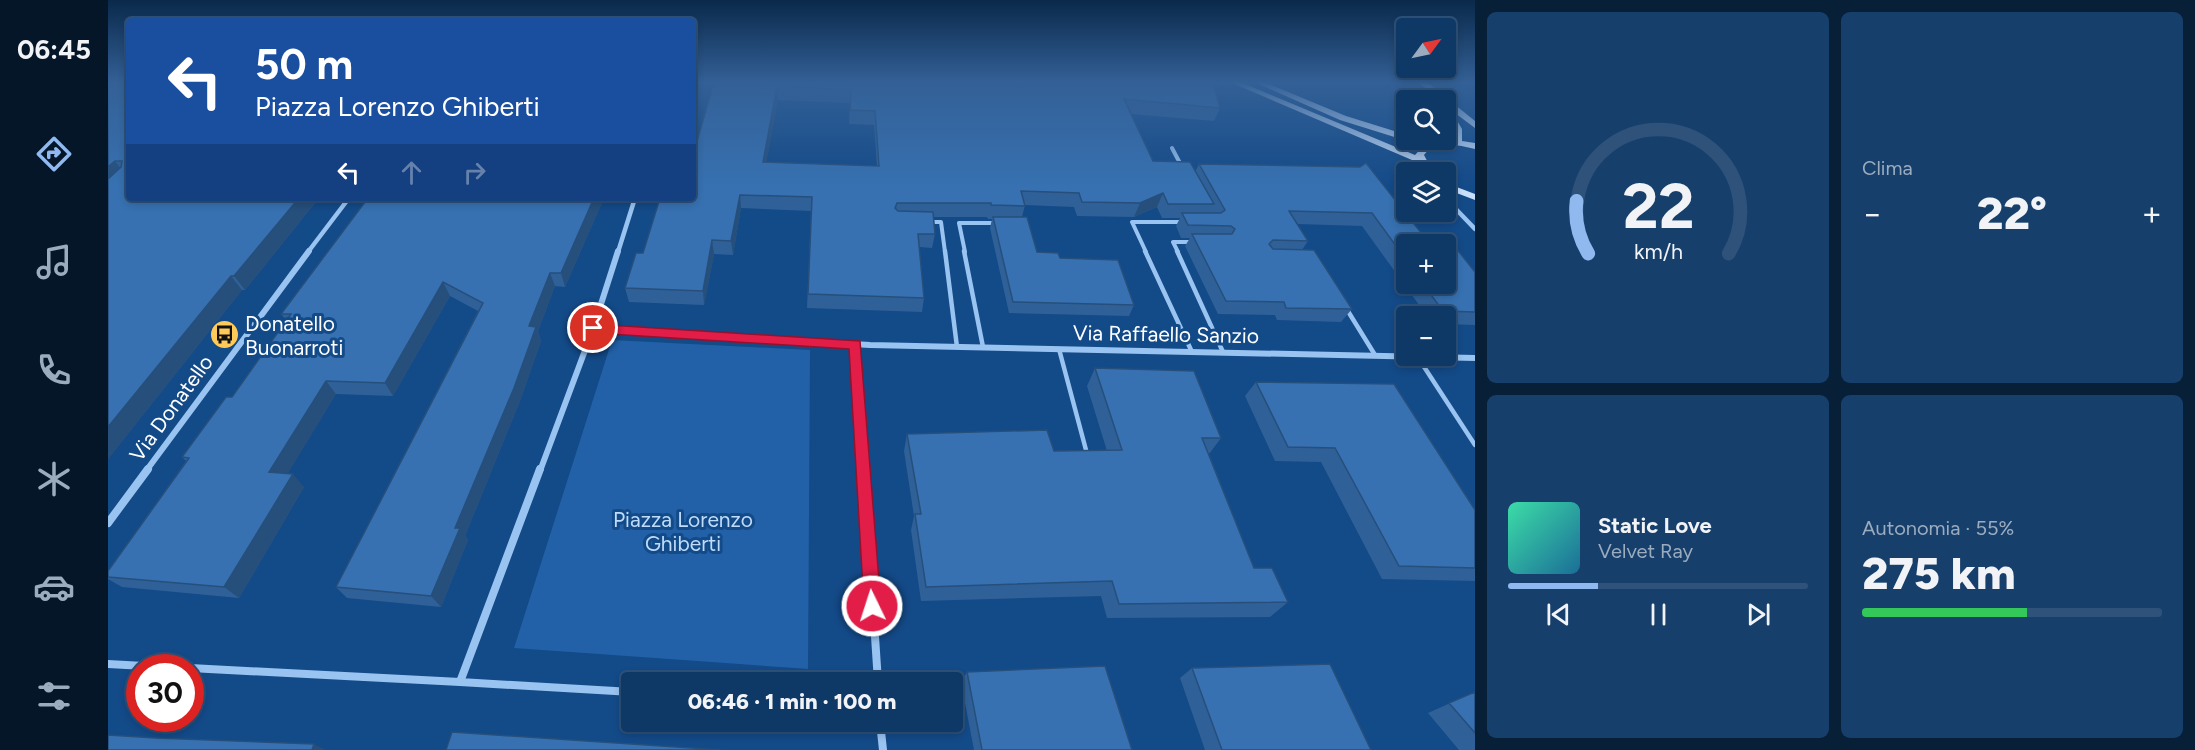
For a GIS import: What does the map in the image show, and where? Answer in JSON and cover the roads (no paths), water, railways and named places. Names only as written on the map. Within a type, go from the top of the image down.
[{"type":"street","points":[[1316,117],[1420,161],[1419,156],[1422,150]]},
{"type":"street","points":[[1341,117],[1396,135]]},
{"type":"street","points":[[1456,126],[1458,142],[1475,146]]},
{"type":"street","points":[[1456,190],[1475,197]]},
{"type":"street","name":"Via Donatello","points":[[108,523],[347,201]]},
{"type":"street","points":[[460,682],[593,328],[634,201]]},
{"type":"street","points":[[1456,209],[1475,229]]},
{"type":"street","points":[[593,328],[856,344],[877,672]]},
{"type":"street","name":"Via Raffaello Sanzio","points":[[856,344],[1396,355]]},
{"type":"street","name":"Via Raffaello Sanzio","points":[[1456,357],[1475,358]]},
{"type":"street","points":[[108,664],[126,665]]},
{"type":"street","points":[[204,669],[621,691]]},
{"type":"street","points":[[881,732],[882,750]]},
{"type":"lane","points":[[1172,148],[1187,176]]},
{"type":"lane","points":[[919,222],[941,222],[957,347]]},
{"type":"lane","points":[[1190,222],[1132,222],[1192,352]]},
{"type":"lane","points":[[983,347],[958,223],[1004,224]]},
{"type":"lane","points":[[1204,243],[1173,242],[1223,352]]},
{"type":"lane","points":[[1345,307],[1375,354]]},
{"type":"lane","points":[[1059,349],[1086,450]]},
{"type":"lane","points":[[1424,366],[1475,445]]},
{"type":"place","name":"Donatello Buonarroti","points":[[224,335]]},
{"type":"park label","name":"Piazza Lorenzo Ghiberti","points":[[683,531]]}]
